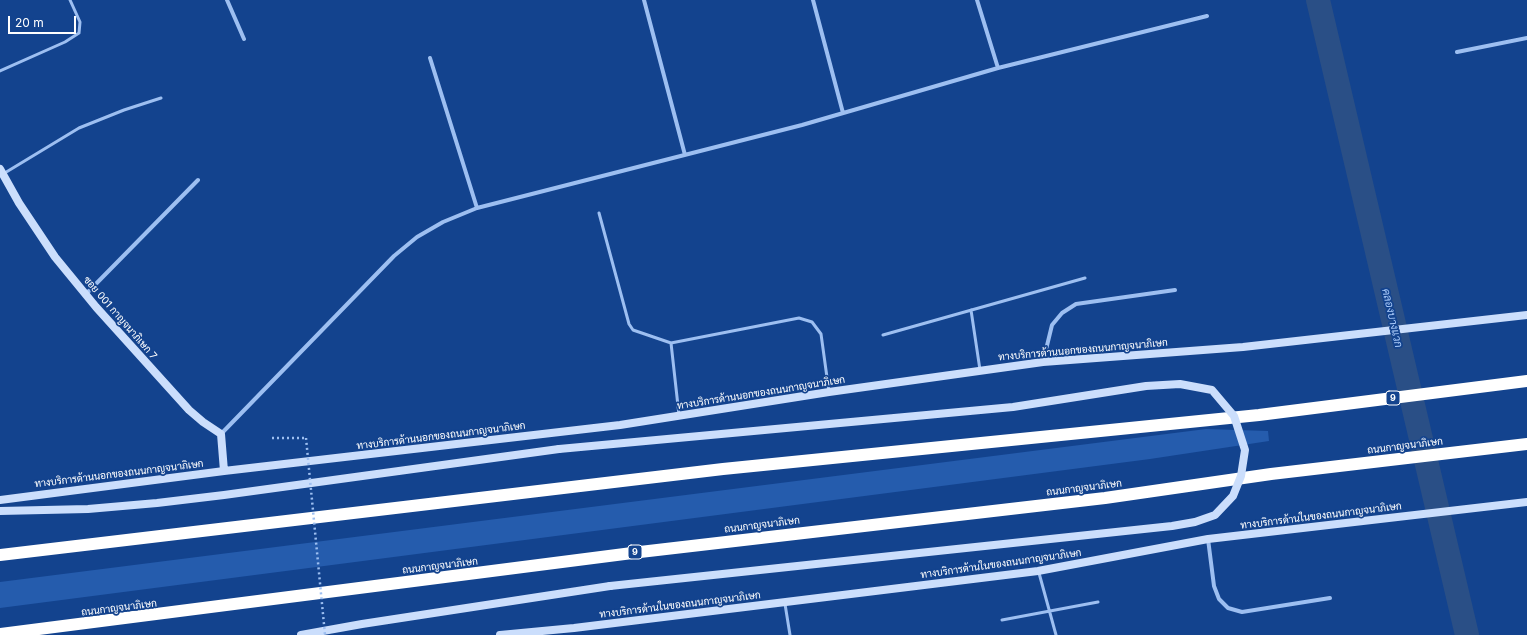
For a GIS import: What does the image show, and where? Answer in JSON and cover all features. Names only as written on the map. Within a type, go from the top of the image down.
[{"type":"highway","name":"9","points":[[0,555],[722,469],[1259,415],[1527,381]]},
{"type":"highway","name":"ถนนกาญจนาภิเษก","points":[[0,634],[640,552],[1097,498],[1271,474],[1527,444]]},
{"type":"main road","name":"ซอย 001 กาญจนาภิเษก 7","points":[[2,171],[19,203],[55,257],[86,295],[189,410],[202,422],[221,434]]},
{"type":"main road","name":"ทางบริการด้านนอกของถนนกาญจนาภิเษก","points":[[0,500],[224,471],[620,425],[829,392],[1043,362],[1243,347],[1527,315]]},
{"type":"main road","points":[[0,512],[157,503],[559,449],[1013,407],[1146,386],[1180,384],[1212,390],[1234,416],[1245,450],[1241,476],[1233,496],[1214,515],[1195,522],[1164,527],[610,586],[362,624],[301,635]]},
{"type":"main road","points":[[221,434],[224,471]]},
{"type":"main road","name":"ทางบริการด้านในของถนนกาญจนาภิเษก","points":[[500,635],[575,632],[784,602],[1038,571],[1208,540],[1527,502]]},
{"type":"street","points":[[227,0],[244,39]]},
{"type":"street","points":[[644,0],[685,155]]},
{"type":"street","points":[[813,0],[843,113]]},
{"type":"street","points":[[977,0],[998,68]]},
{"type":"street","points":[[221,434],[394,256],[417,237],[443,222],[477,208],[843,113],[998,68],[1207,16]]},
{"type":"street","points":[[1457,52],[1527,38]]},
{"type":"street","points":[[430,58],[477,208]]},
{"type":"street","points":[[86,295],[198,180]]},
{"type":"street","points":[[1043,362],[1052,325],[1062,313],[1076,304],[1174,290]]},
{"type":"street","points":[[1208,540],[1214,586],[1219,599],[1228,608],[1242,612],[1330,598]]},
{"type":"lane","points":[[0,71],[65,42],[79,34],[80,22],[70,0]]},
{"type":"lane","points":[[2,171],[79,128],[124,110],[161,98]]},
{"type":"lane","points":[[599,213],[629,324],[633,330],[671,343],[799,318],[812,322],[821,334],[829,392]]},
{"type":"lane","points":[[883,335],[1086,278]]},
{"type":"lane","points":[[971,310],[980,371]]},
{"type":"lane","points":[[671,343],[679,416]]},
{"type":"lane","points":[[1038,571],[1056,635]]},
{"type":"lane","points":[[784,602],[790,635]]},
{"type":"lane","points":[[1002,620],[1098,602]]},
{"type":"path","points":[[272,438],[306,438],[325,635]]},
{"type":"shaded area","points":[[1206,429],[1268,431],[1269,441],[1150,459],[0,608],[0,582]]},
{"type":"waterway","name":"คลองบางแวก","points":[[1318,0],[1467,635]]}]
